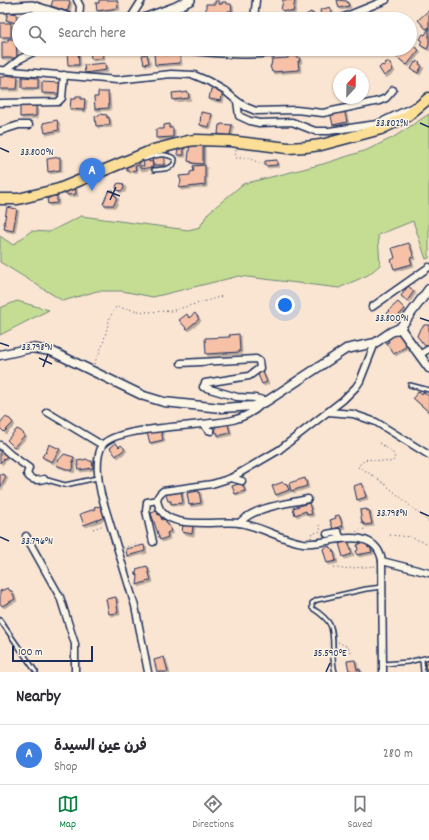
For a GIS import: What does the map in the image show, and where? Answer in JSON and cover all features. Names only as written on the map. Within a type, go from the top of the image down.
[{"type":"main road","points":[[163,12],[190,0]]},
{"type":"main road","points":[[0,8],[32,6],[50,12]]},
{"type":"main road","points":[[0,199],[18,199],[59,188],[138,156],[178,142],[198,140],[238,142],[288,148],[304,148],[321,145],[381,129],[406,117],[427,100]]},
{"type":"street","points":[[77,0],[80,6],[80,12]]},
{"type":"street","points":[[134,12],[142,0]]},
{"type":"street","points":[[255,12],[256,0]]},
{"type":"street","points":[[356,12],[386,0]]},
{"type":"street","points":[[3,70],[26,56]]},
{"type":"street","points":[[3,70],[117,80],[171,74],[194,75],[208,81],[225,91],[246,107],[256,111],[296,110],[323,113],[379,101],[386,98],[394,90]]},
{"type":"street","points":[[0,103],[58,102],[62,98],[64,75]]},
{"type":"street","points":[[237,101],[239,116],[250,121],[259,123],[292,122],[315,131],[329,132],[377,124],[427,100]]},
{"type":"street","points":[[0,131],[29,125]]},
{"type":"street","points":[[372,307],[429,268]]},
{"type":"street","points":[[148,672],[135,606],[109,524],[97,478],[99,456],[102,445],[106,440],[130,434],[172,426],[232,420],[246,415],[346,349],[375,343],[391,332],[400,328],[429,289]]},
{"type":"street","points":[[400,328],[429,368]]},
{"type":"street","points":[[375,343],[360,381],[343,400],[279,450],[231,478],[212,484],[163,491],[159,494],[157,500],[160,509],[170,517],[177,520],[195,523],[239,523],[253,526],[286,539],[303,543],[353,538],[368,542],[376,547],[380,551],[382,564],[383,672]]},
{"type":"street","points":[[0,355],[21,349],[40,348],[51,350],[144,396],[164,402],[221,408],[254,406],[267,401]]},
{"type":"street","points":[[419,355],[429,349]]},
{"type":"street","points":[[182,363],[256,359],[259,361],[260,368],[250,376],[205,383],[203,387],[237,397],[256,398],[267,401]]},
{"type":"street","points":[[47,412],[102,445]]},
{"type":"street","points":[[328,412],[353,414],[376,422],[429,455]]},
{"type":"street","points":[[211,431],[205,426],[212,422]]},
{"type":"street","points":[[0,445],[11,455],[30,468],[27,474],[29,478],[37,481],[44,479]]},
{"type":"street","points":[[231,478],[242,481]]},
{"type":"street","points":[[239,523],[244,518],[260,510],[308,499]]},
{"type":"street","points":[[153,542],[146,511],[147,502],[157,500]]},
{"type":"street","points":[[327,534],[338,532],[341,539]]},
{"type":"street","points":[[26,536],[60,597],[75,644],[75,672]]},
{"type":"street","points":[[382,564],[429,573]]},
{"type":"lane","points":[[138,156],[141,159],[157,154],[166,154],[175,159],[173,166],[167,169],[154,170]]},
{"type":"lane","points":[[410,385],[429,390]]},
{"type":"lane","points":[[44,479],[65,485],[97,478]]},
{"type":"lane","points":[[335,672],[333,666],[331,625],[324,616],[312,608],[312,603],[318,600],[366,589],[382,587]]},
{"type":"lane","points":[[0,620],[36,672]]},
{"type":"lane","points":[[382,664],[408,662],[429,657]]},
{"type":"lane","points":[[422,659],[423,672]]},
{"type":"path","points":[[238,142],[235,153],[236,158],[249,158],[259,163],[263,163]]},
{"type":"path","points":[[91,370],[103,344],[110,317],[116,307],[145,312],[171,311],[223,296]]},
{"type":"path","points":[[380,443],[392,453],[394,458],[393,461],[389,462],[367,459],[358,467],[366,470],[378,479],[429,522]]},
{"type":"path","points":[[93,528],[109,524]]},
{"type":"path","points":[[312,543],[311,534],[321,532],[319,525]]},
{"type":"path","points":[[353,538],[358,530],[366,529]]},
{"type":"path","points":[[390,535],[410,537],[429,544]]},
{"type":"path","points":[[117,550],[136,544]]},
{"type":"path","points":[[334,567],[341,569],[382,564]]},
{"type":"path","points":[[333,642],[341,643],[348,647],[352,653]]},
{"type":"green space","points":[[429,114],[429,258],[426,259],[413,221],[378,235],[380,265],[368,275],[339,288],[239,276],[153,297],[122,291],[97,291],[63,301],[0,262],[0,236],[13,245],[31,231],[49,232],[81,216],[188,230],[200,227],[208,213],[243,184],[323,164],[367,150],[394,137]]},
{"type":"green space","points":[[17,301],[49,310],[0,335],[0,308]]},
{"type":"building","points":[[53,0],[70,1],[68,10],[66,11],[51,6]]},
{"type":"building","points":[[99,0],[117,0],[118,8],[97,11],[96,3],[99,3]]},
{"type":"building","points":[[283,0],[295,0],[293,12],[281,10]]},
{"type":"building","points":[[337,0],[347,1],[349,6],[339,8]]},
{"type":"building","points":[[215,1],[219,1],[219,4],[226,2],[226,4],[231,4],[232,11],[206,12],[206,4],[215,4]]},
{"type":"building","points":[[330,7],[332,12],[320,12],[320,10]]},
{"type":"building","points":[[428,11],[429,27],[426,29],[418,20]]},
{"type":"building","points":[[8,12],[12,13],[12,22],[6,20]]},
{"type":"building","points":[[0,23],[11,23],[11,37],[0,37]]},
{"type":"building","points":[[429,28],[429,45],[427,49],[420,45],[422,40],[420,39],[423,34],[425,35]]},
{"type":"building","points":[[8,39],[12,39],[12,56],[17,56],[17,58],[2,58],[2,42],[8,42]]},
{"type":"building","points":[[67,56],[78,56],[79,65],[68,65]]},
{"type":"building","points":[[91,56],[103,56],[103,58],[91,59]]},
{"type":"building","points":[[142,56],[147,56],[149,63],[144,64]]},
{"type":"building","points":[[154,56],[179,56],[180,63],[155,65]]},
{"type":"building","points":[[288,56],[299,57],[299,70],[272,72],[270,66],[272,59],[288,58]]},
{"type":"building","points":[[395,56],[414,56],[407,65]]},
{"type":"building","points":[[417,61],[422,66],[418,73],[411,69]]},
{"type":"building","points":[[389,62],[393,70],[384,76],[379,68]]},
{"type":"building","points":[[105,63],[106,70],[85,73],[84,65]]},
{"type":"building","points":[[5,75],[18,77],[17,89],[0,89],[0,77],[5,77]]},
{"type":"building","points":[[22,77],[38,78],[38,88],[22,88]]},
{"type":"building","points":[[42,82],[60,83],[60,94],[42,93]]},
{"type":"building","points":[[211,89],[223,91],[221,101],[209,99]]},
{"type":"building","points":[[98,92],[108,92],[109,108],[95,109],[94,97],[98,97]]},
{"type":"building","points":[[188,92],[189,98],[173,100],[172,93]]},
{"type":"building","points":[[76,96],[81,96],[81,99],[85,99],[84,110],[70,109],[71,99],[76,99]]},
{"type":"building","points":[[36,104],[36,116],[20,117],[20,105]]},
{"type":"building","points":[[344,109],[347,122],[333,125],[330,112]]},
{"type":"building","points":[[201,112],[212,114],[209,127],[200,125]]},
{"type":"building","points":[[99,114],[107,115],[107,118],[109,117],[110,125],[96,126],[95,116],[99,116]]},
{"type":"building","points":[[57,120],[59,130],[45,133],[43,123]]},
{"type":"building","points":[[169,124],[169,128],[173,128],[173,137],[156,138],[156,129],[164,129],[164,125]]},
{"type":"building","points":[[219,125],[232,125],[230,136],[218,134]]},
{"type":"building","points":[[190,141],[203,142],[203,164],[188,161]]},
{"type":"building","points":[[183,143],[184,155],[178,155],[177,144]]},
{"type":"building","points":[[60,157],[60,170],[48,172],[47,159]]},
{"type":"building","points":[[152,157],[164,157],[164,165],[153,165]]},
{"type":"building","points":[[139,160],[139,165],[135,166],[136,170],[127,171],[126,162]]},
{"type":"building","points":[[149,160],[149,162],[152,161],[153,167],[140,169],[140,166],[144,166],[143,161]]},
{"type":"building","points":[[277,160],[277,165],[265,166],[265,161]]},
{"type":"building","points":[[205,165],[205,185],[179,188],[181,181],[179,176],[190,175],[190,172],[194,171],[193,166]]},
{"type":"building","points":[[118,183],[122,183],[124,187],[122,191],[118,191],[116,189],[116,185]]},
{"type":"building","points":[[75,186],[76,194],[67,195],[66,188]]},
{"type":"building","points":[[113,190],[115,193],[114,195],[117,197],[114,205],[103,204],[108,192]]},
{"type":"building","points":[[54,194],[54,196],[57,196],[57,203],[48,204],[47,198],[50,198],[50,195]]},
{"type":"building","points":[[7,207],[17,209],[13,231],[4,229]]},
{"type":"building","points":[[409,243],[414,257],[410,258],[412,264],[394,269],[391,260],[395,258],[392,248]]},
{"type":"building","points":[[408,286],[414,291],[407,301],[401,296]]},
{"type":"building","points":[[398,302],[405,309],[394,320],[387,313]]},
{"type":"building","points":[[195,313],[199,319],[187,329],[179,320],[187,314],[189,318]]},
{"type":"building","points":[[424,325],[429,325],[429,344],[425,346],[417,336]]},
{"type":"building","points":[[398,333],[399,335],[401,334],[407,346],[394,354],[386,343],[389,342],[388,339]]},
{"type":"building","points":[[239,334],[240,352],[206,354],[205,338],[230,337],[229,335]]},
{"type":"building","points":[[262,370],[267,382],[262,384],[257,372]]},
{"type":"building","points":[[419,391],[422,394],[423,392],[429,396],[429,412],[413,398]]},
{"type":"building","points":[[5,417],[10,419],[13,423],[4,432],[0,428],[0,423]]},
{"type":"building","points":[[228,424],[230,433],[218,436],[215,427]]},
{"type":"building","points":[[17,429],[25,435],[14,447],[7,440]]},
{"type":"building","points":[[161,431],[163,440],[150,443],[147,433]]},
{"type":"building","points":[[116,443],[119,447],[121,445],[125,449],[116,456],[110,448]]},
{"type":"building","points":[[49,444],[60,449],[52,462],[42,457],[45,452],[46,453]]},
{"type":"building","points":[[0,449],[2,451],[1,452],[7,456],[0,463]]},
{"type":"building","points":[[64,454],[74,457],[72,462],[74,462],[74,466],[72,471],[56,465]]},
{"type":"building","points":[[87,459],[92,461],[93,468],[79,470],[77,461]]},
{"type":"building","points":[[2,474],[6,476],[0,488],[0,475]]},
{"type":"building","points":[[305,478],[307,486],[291,491],[289,483]]},
{"type":"building","points":[[283,482],[284,484],[286,483],[289,490],[276,495],[272,486]]},
{"type":"building","points":[[242,483],[245,491],[235,494],[232,486]]},
{"type":"building","points":[[362,483],[366,497],[357,500],[354,486]]},
{"type":"building","points":[[181,490],[183,503],[171,504],[171,501],[168,501],[166,495],[168,494],[168,491]]},
{"type":"building","points":[[199,491],[201,503],[189,505],[187,493]]},
{"type":"building","points":[[309,503],[312,514],[307,515],[306,511],[295,515],[293,508]]},
{"type":"building","points":[[101,506],[105,517],[84,525],[80,514],[95,509],[94,507]]},
{"type":"building","points":[[367,509],[367,511],[369,510],[372,524],[364,525],[364,523],[362,523],[360,510]]},
{"type":"building","points":[[157,511],[162,520],[165,519],[171,531],[167,533],[168,537],[160,540],[151,513]]},
{"type":"building","points":[[339,515],[343,526],[333,529],[330,520]]},
{"type":"building","points":[[183,525],[193,526],[192,534],[182,532]]},
{"type":"building","points":[[348,541],[352,554],[343,557],[339,543]]},
{"type":"building","points":[[359,542],[367,542],[368,548],[370,547],[372,552],[357,555],[357,545],[360,544]]},
{"type":"building","points":[[144,545],[145,551],[127,556],[126,549]]},
{"type":"building","points":[[329,546],[334,552],[336,561],[327,563],[323,549]]},
{"type":"building","points":[[147,566],[151,580],[137,585],[138,577],[135,572],[137,571],[136,569]]},
{"type":"building","points":[[8,588],[12,591],[15,599],[2,606],[0,603],[0,591]]},
{"type":"building","points":[[116,597],[118,613],[109,614],[106,599]]},
{"type":"building","points":[[164,657],[168,672],[157,672],[154,660]]},
{"type":"building","points":[[425,659],[429,659],[429,672],[425,669]]},
{"type":"building","points":[[355,660],[357,670],[360,669],[361,672],[349,671],[347,661]]},
{"type":"place","name":"فرن عين السيدة","points":[[92,191]]}]
